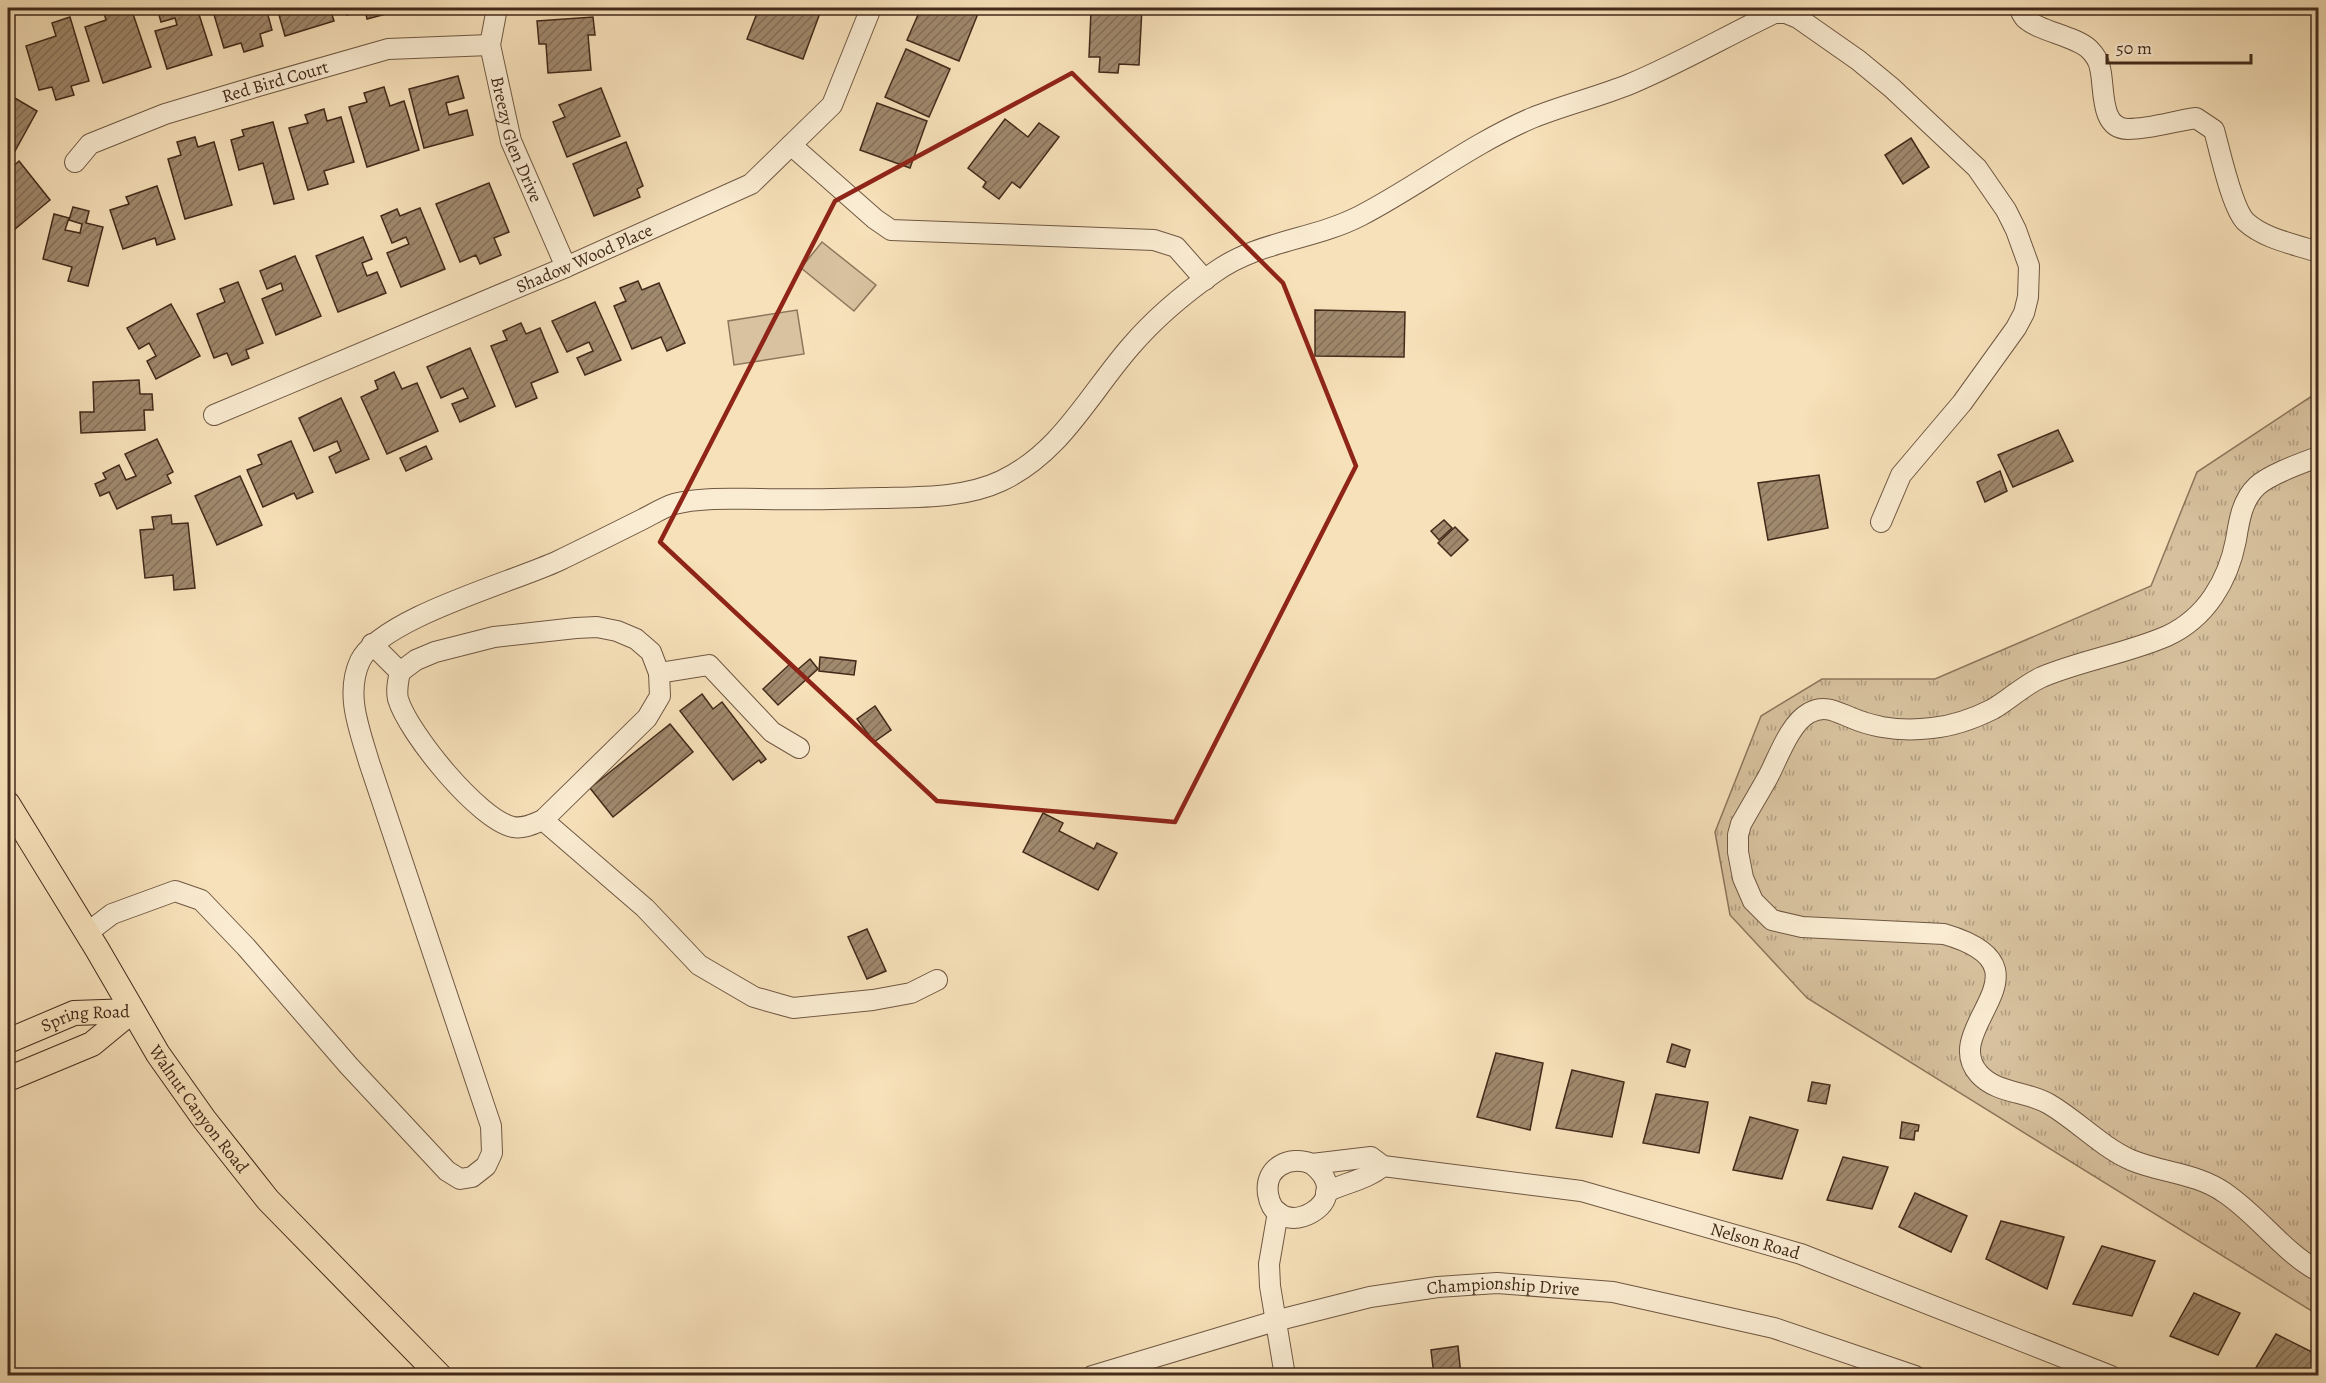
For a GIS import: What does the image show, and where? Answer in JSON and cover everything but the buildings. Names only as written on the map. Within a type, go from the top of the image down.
[{"type":"main road","name":"Walnut Canyon Road","points":[[8,804],[158,1054],[204,1119],[268,1200],[440,1376]]},
{"type":"main road","name":"Spring Road","points":[[8,1041],[74,1013],[132,1011]]},
{"type":"main road","name":"Spring Road","points":[[8,1079],[92,1044],[132,1011]]},
{"type":"street","name":"Breezy Glen Drive","points":[[497,8],[490,45],[511,141],[566,267]]},
{"type":"street","name":"Shadow Wood Place","points":[[214,414],[566,267],[751,184],[832,105],[872,8]]},
{"type":"street","points":[[2019,8],[2026,20],[2087,47],[2097,58],[2105,108],[2120,127],[2140,129],[2196,118],[2205,122],[2214,130],[2236,207],[2245,221],[2267,236],[2319,252]]},
{"type":"street","points":[[87,933],[112,914],[175,891],[201,900],[447,1171],[460,1179],[472,1177],[486,1166],[492,1153],[491,1126],[369,762],[355,712],[352,690],[354,678],[362,658],[372,645],[396,629],[466,596],[554,563],[673,504],[721,499],[819,500],[918,497],[969,491],[996,483],[1047,451],[1065,432],[1131,346],[1164,312],[1237,258],[1347,222],[1413,188],[1491,139],[1533,118],[1634,82],[1780,10],[1798,18],[1858,60],[1892,88],[1977,168],[2006,210],[2029,266],[2028,297],[2024,313],[2016,328],[1962,403],[1901,475],[1881,522]]},
{"type":"street","name":"Red Bird Court","points":[[75,162],[90,144],[165,114],[388,49],[490,45]]},
{"type":"street","points":[[791,145],[875,219],[891,230],[1154,240],[1176,247],[1205,280]]},
{"type":"street","points":[[2319,457],[2265,480],[2256,487],[2243,508],[2230,560],[2214,597],[2198,615],[2171,634],[2043,677],[1993,708],[1952,724],[1934,728],[1894,729],[1852,719],[1830,709],[1808,713],[1785,742],[1741,824],[1737,852],[1743,879],[1753,901],[1772,920],[1802,927],[1944,934],[1966,940],[1982,950],[1991,962],[1996,975],[1993,993],[1977,1024],[1971,1043],[1973,1063],[1981,1076],[1995,1087],[2046,1102],[2102,1144],[2130,1159],[2204,1181],[2226,1193],[2287,1250],[2319,1271]]},
{"type":"street","points":[[597,627],[617,631],[636,639],[651,652],[659,673],[660,696],[647,718],[543,820],[527,827],[513,827],[498,822],[435,762],[408,720],[398,699],[397,686],[400,672],[416,660],[435,652],[494,637],[597,627]]},
{"type":"street","points":[[372,645],[400,672]]},
{"type":"street","points":[[659,673],[709,665],[772,732],[799,748]]},
{"type":"street","points":[[543,820],[645,908],[699,965],[754,997],[793,1008],[873,1000],[911,993],[937,980]]},
{"type":"street","name":"Nelson Road","points":[[1285,1376],[1270,1286],[1269,1264],[1278,1212],[1268,1196],[1270,1177],[1276,1169],[1293,1160],[1303,1160],[1312,1164],[1371,1157],[1383,1166],[1581,1191],[1801,1254],[2111,1376]]},
{"type":"street","points":[[1278,1212],[1296,1218],[1305,1217],[1320,1208],[1326,1192],[1323,1175],[1312,1164]]},
{"type":"street","points":[[1326,1192],[1373,1174],[1383,1166]]},
{"type":"street","name":"Championship Drive","points":[[1092,1376],[1275,1322],[1370,1298],[1438,1287],[1497,1283],[1613,1292],[1774,1328],[1915,1376]]},
{"type":"highlighted area","points":[[1072,73],[1283,283],[1356,466],[1175,822],[937,801],[660,542],[835,201]]},
{"type":"green space","points":[[822,242],[876,285],[854,311],[801,268]]},
{"type":"green space","points":[[797,310],[804,354],[734,365],[728,321]]},
{"type":"green space","points":[[2318,392],[2318,1315],[1807,998],[1730,915],[1715,832],[1761,716],[1822,679],[1935,679],[2151,586],[2197,472]]}]
